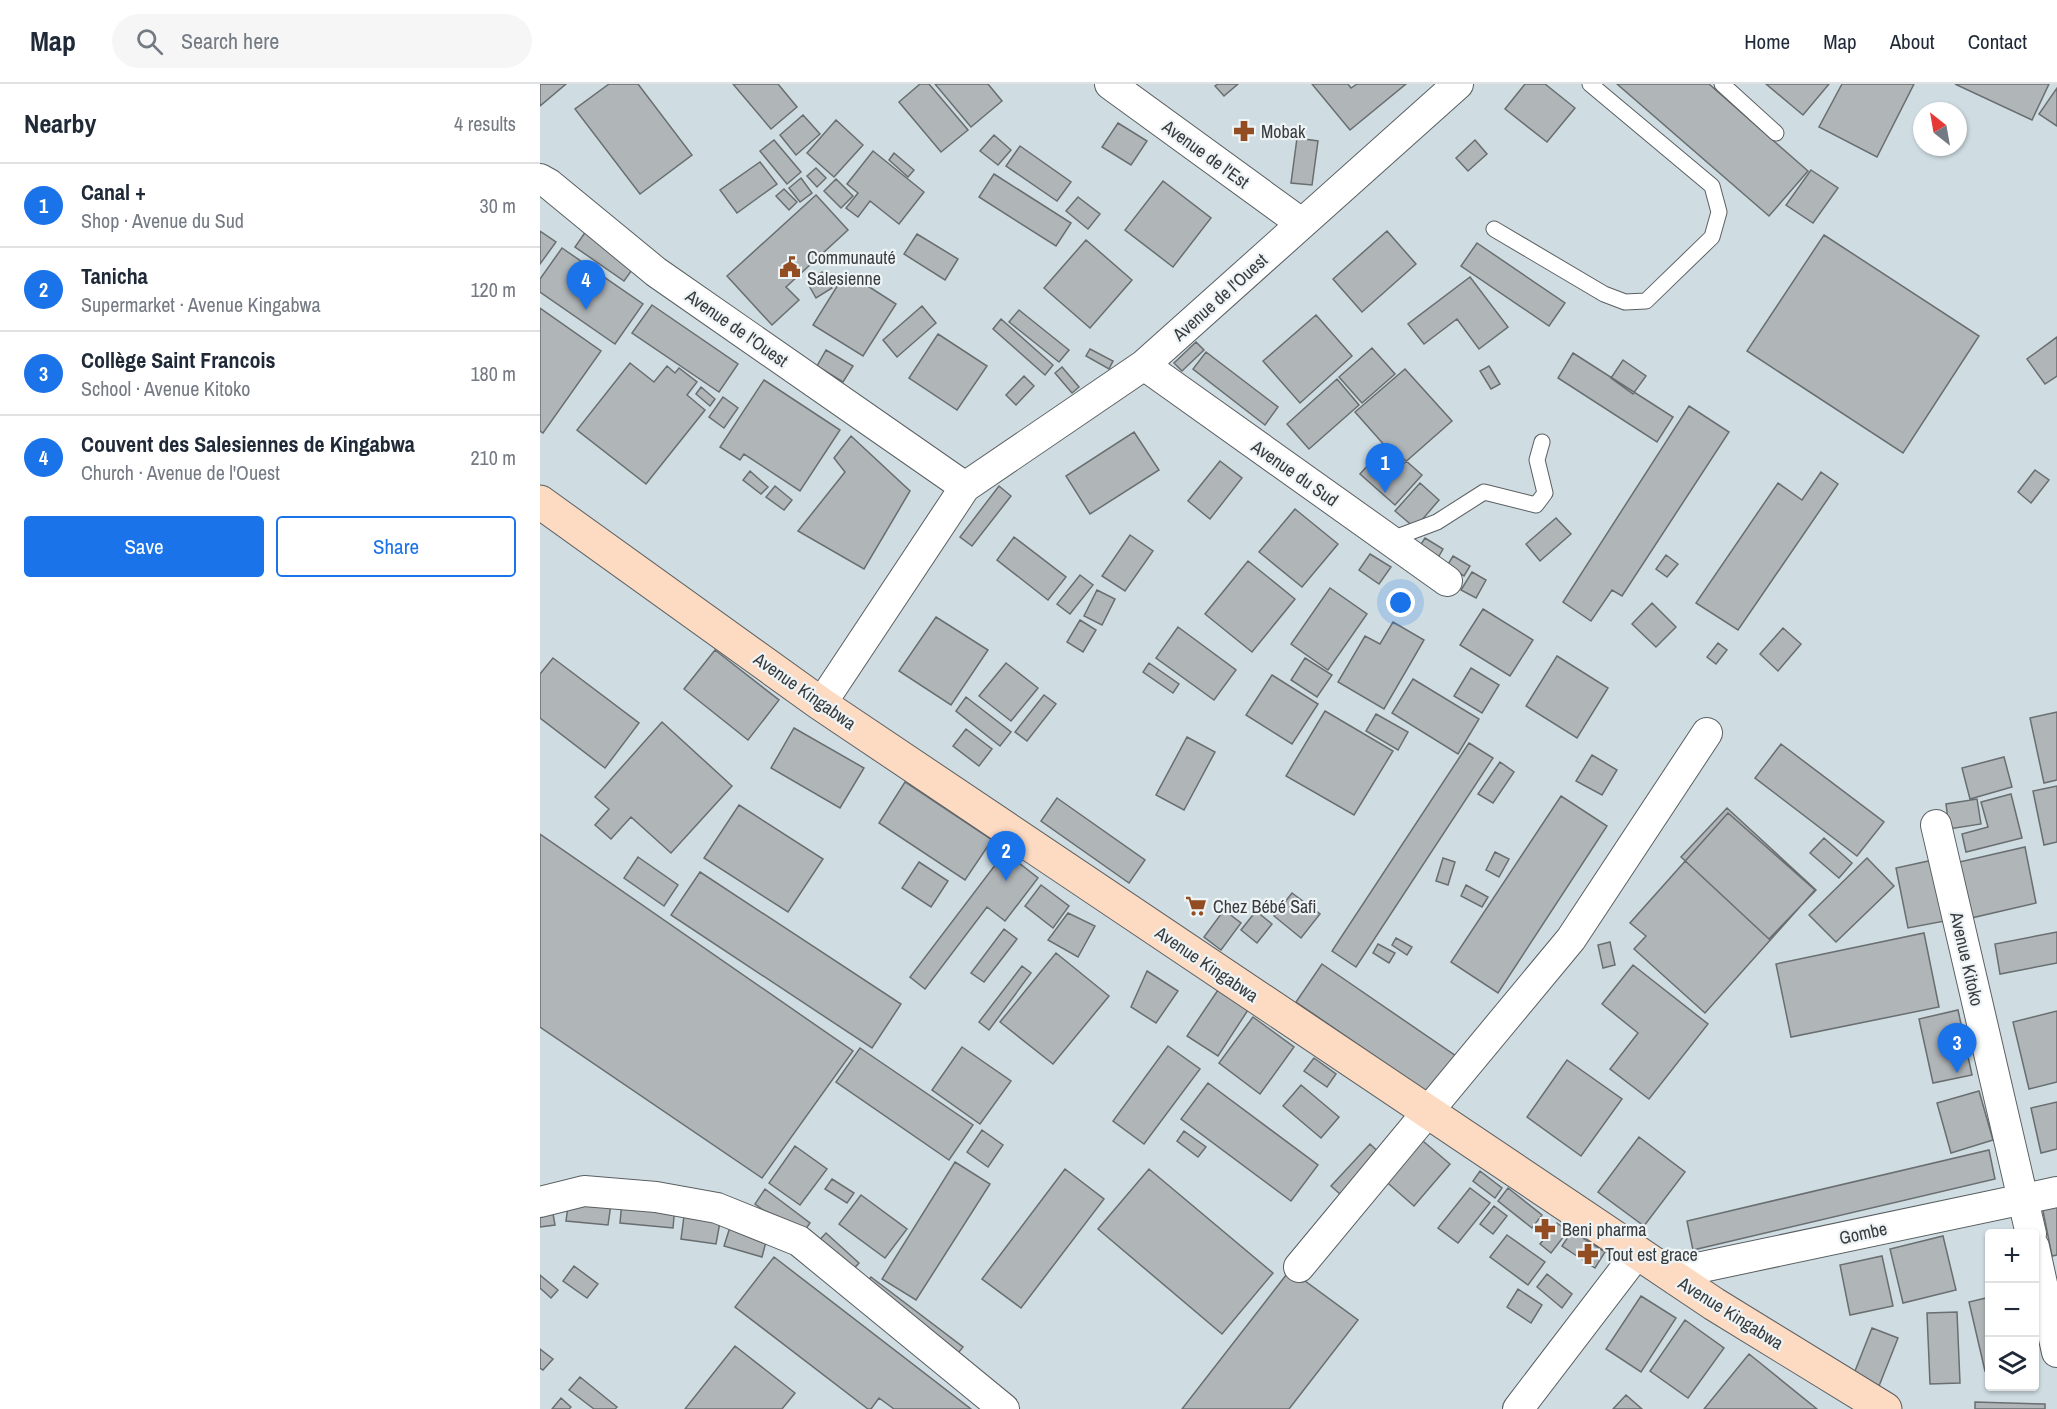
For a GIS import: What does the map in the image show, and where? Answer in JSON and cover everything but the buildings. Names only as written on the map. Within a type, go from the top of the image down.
[{"type":"street","name":"Avenue de l'Est","points":[[1110,84],[1301,223]]},
{"type":"street","name":"Avenue de l'Ouest","points":[[821,704],[965,488],[1144,365],[1458,84]]},
{"type":"street","name":"Avenue de l'Ouest","points":[[540,179],[656,272],[965,488]]},
{"type":"street","name":"Avenue du Sud","points":[[1144,365],[1447,581]]},
{"type":"street","name":"Avenue Kingabwa","points":[[540,502],[821,704],[1669,1274],[1885,1409]]},
{"type":"street","points":[[1299,1267],[1571,939],[1707,733]]},
{"type":"street","name":"Avenue Kitoko","points":[[1936,825],[2030,1229]]},
{"type":"street","points":[[540,1202],[584,1191],[656,1197],[717,1208],[799,1241],[1004,1409]]},
{"type":"street","name":"Gombe","points":[[1669,1274],[2057,1192]]},
{"type":"street","points":[[1518,1409],[1638,1252]]},
{"type":"street","points":[[2039,1270],[2057,1352]]},
{"type":"lane","points":[[1494,228],[1604,294],[1625,302],[1646,301],[1712,237],[1719,212],[1712,186],[1590,84]]},
{"type":"lane","points":[[1722,84],[1776,133]]},
{"type":"lane","points":[[1389,540],[1437,522],[1484,492],[1536,505],[1545,493],[1537,460],[1542,442]]},
{"type":"shaded area","points":[[540,84],[2057,84],[2057,1409],[540,1409]]},
{"type":"place","name":"Mobak","points":[[1244,131]]},
{"type":"place","name":"Communauté Salesienne","points":[[790,267]]},
{"type":"place","name":"Couvent des Salesiennes de Kingabwa","points":[[586,310]]},
{"type":"place","name":"Canal +","points":[[1385,493]]},
{"type":"place","name":"Tanicha","points":[[1006,881]]},
{"type":"place","name":"Chez Bébé Safi","points":[[1196,906]]},
{"type":"place","name":"Collège Saint Francois","points":[[1957,1073]]},
{"type":"place","name":"Beni pharma","points":[[1545,1229]]},
{"type":"place","name":"Tout est grace","points":[[1588,1254]]}]
